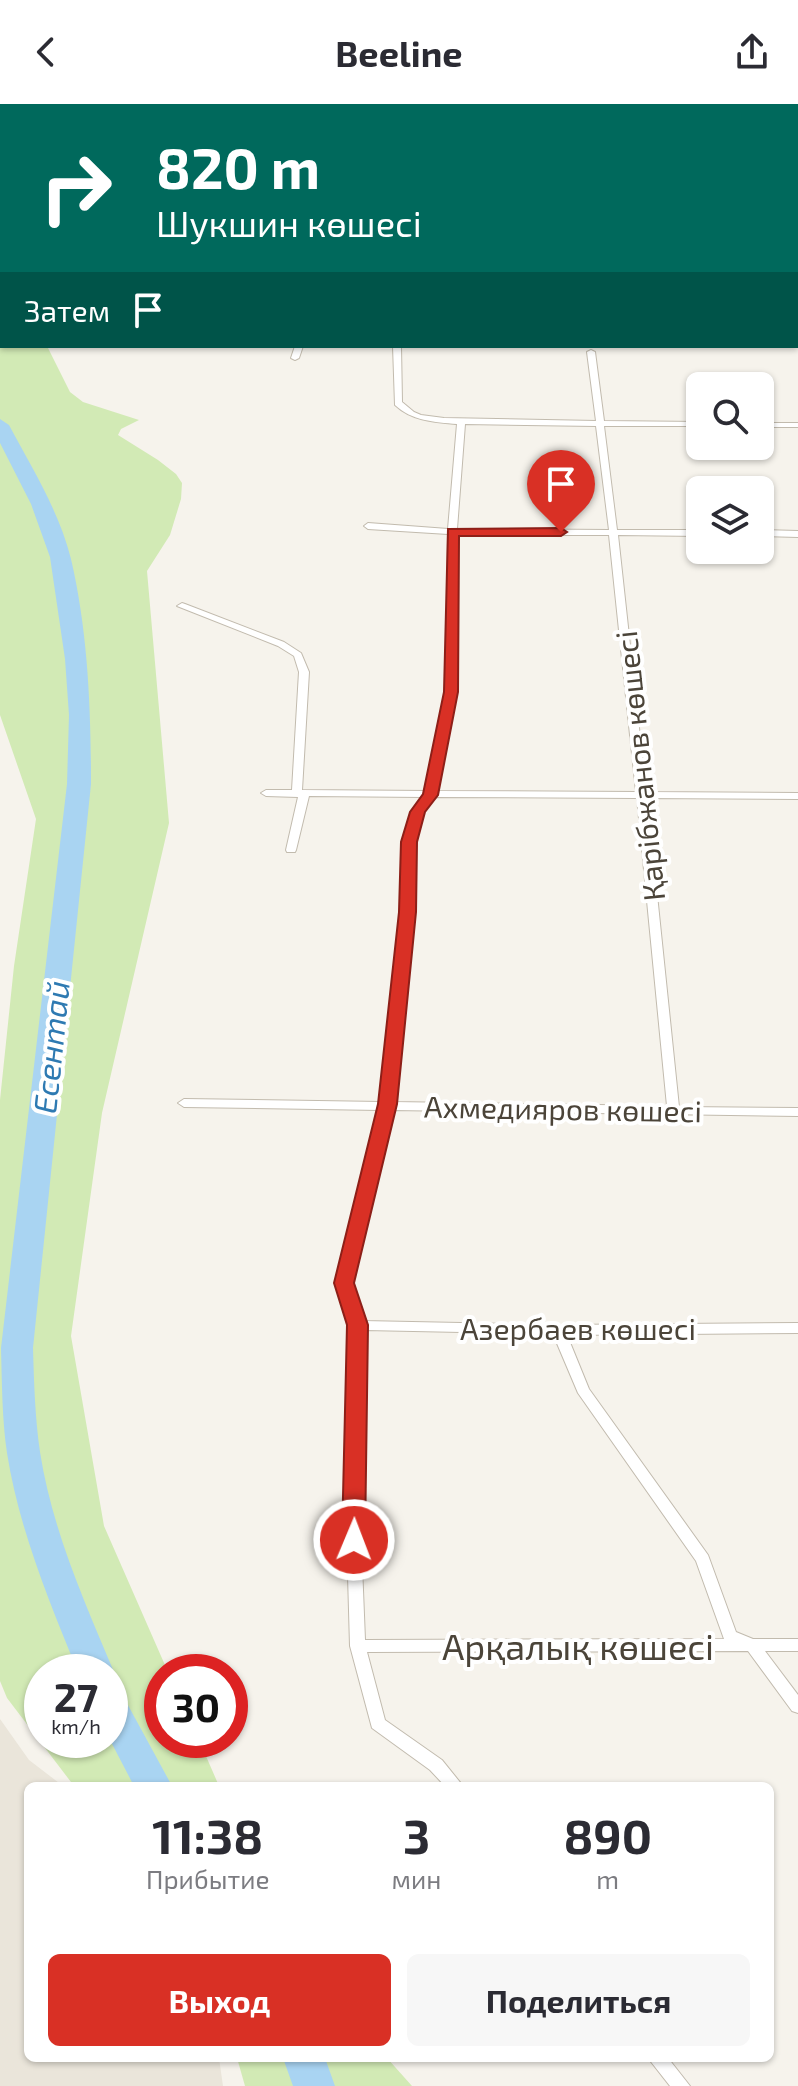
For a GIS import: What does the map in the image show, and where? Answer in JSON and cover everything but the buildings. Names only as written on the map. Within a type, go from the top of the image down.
[{"type":"street","points":[[295,358],[298,348]]},
{"type":"street","points":[[397,348],[398,403],[404,411],[426,419],[686,424]]},
{"type":"street","name":"Қарібжанов көшесі","points":[[591,352],[598,423],[615,532],[673,1110]]},
{"type":"street","points":[[451,1782],[436,1765],[378,1724],[358,1646],[354,1540],[358,1325],[344,1283],[387,1104],[407,912],[409,842],[417,812],[431,795],[451,692],[452,532],[461,422]]},
{"type":"street","points":[[774,425],[798,425]]},
{"type":"street","points":[[368,526],[452,532],[686,533]]},
{"type":"street","points":[[774,533],[798,534]]},
{"type":"street","points":[[182,606],[281,644],[298,655],[304,672],[300,794],[291,850]]},
{"type":"street","points":[[266,793],[798,796]]},
{"type":"street","name":"Ахмедияров көшесі","points":[[184,1103],[798,1112]]},
{"type":"street","name":"Азербаев көшесі","points":[[358,1325],[558,1330],[798,1328]]},
{"type":"street","points":[[558,1330],[583,1390],[703,1559],[730,1636],[752,1645],[798,1707]]},
{"type":"street","name":"Арқалық көшесі","points":[[358,1646],[798,1645]]},
{"type":"street","points":[[660,2062],[681,2086]]},
{"type":"shaded area","points":[[0,1719],[24,1753],[24,1758],[58,1782],[24,1782],[24,2062],[220,2062],[223,2086],[0,2086]]},
{"type":"green space","points":[[0,348],[48,348],[70,392],[83,402],[139,420],[121,429],[118,435],[158,460],[182,483],[181,499],[170,535],[147,571],[169,823],[102,1113],[71,1336],[104,1526],[160,1654],[144,1654],[144,1758],[207,1758],[217,1782],[71,1782],[53,1758],[128,1758],[128,1654],[24,1654],[24,1720],[7,1698],[0,1681],[0,1100],[14,966],[36,819],[0,715]]},
{"type":"green space","points":[[238,2062],[391,2062],[412,2086],[245,2086]]},
{"type":"waterway","name":"Есентай","points":[[0,425],[41,504],[60,557],[76,659],[80,715],[79,784],[17,1348],[20,1421],[30,1486],[48,1550],[89,1654]]},
{"type":"waterway","name":"Есентай","points":[[128,1739],[151,1782]]},
{"type":"waterway","name":"Есентай","points":[[305,2062],[314,2086]]},
{"type":"route","points":[[354,1540],[358,1325],[344,1283],[387,1104],[407,912],[409,842],[417,812],[431,795],[451,692],[452,532],[561,532]]}]
